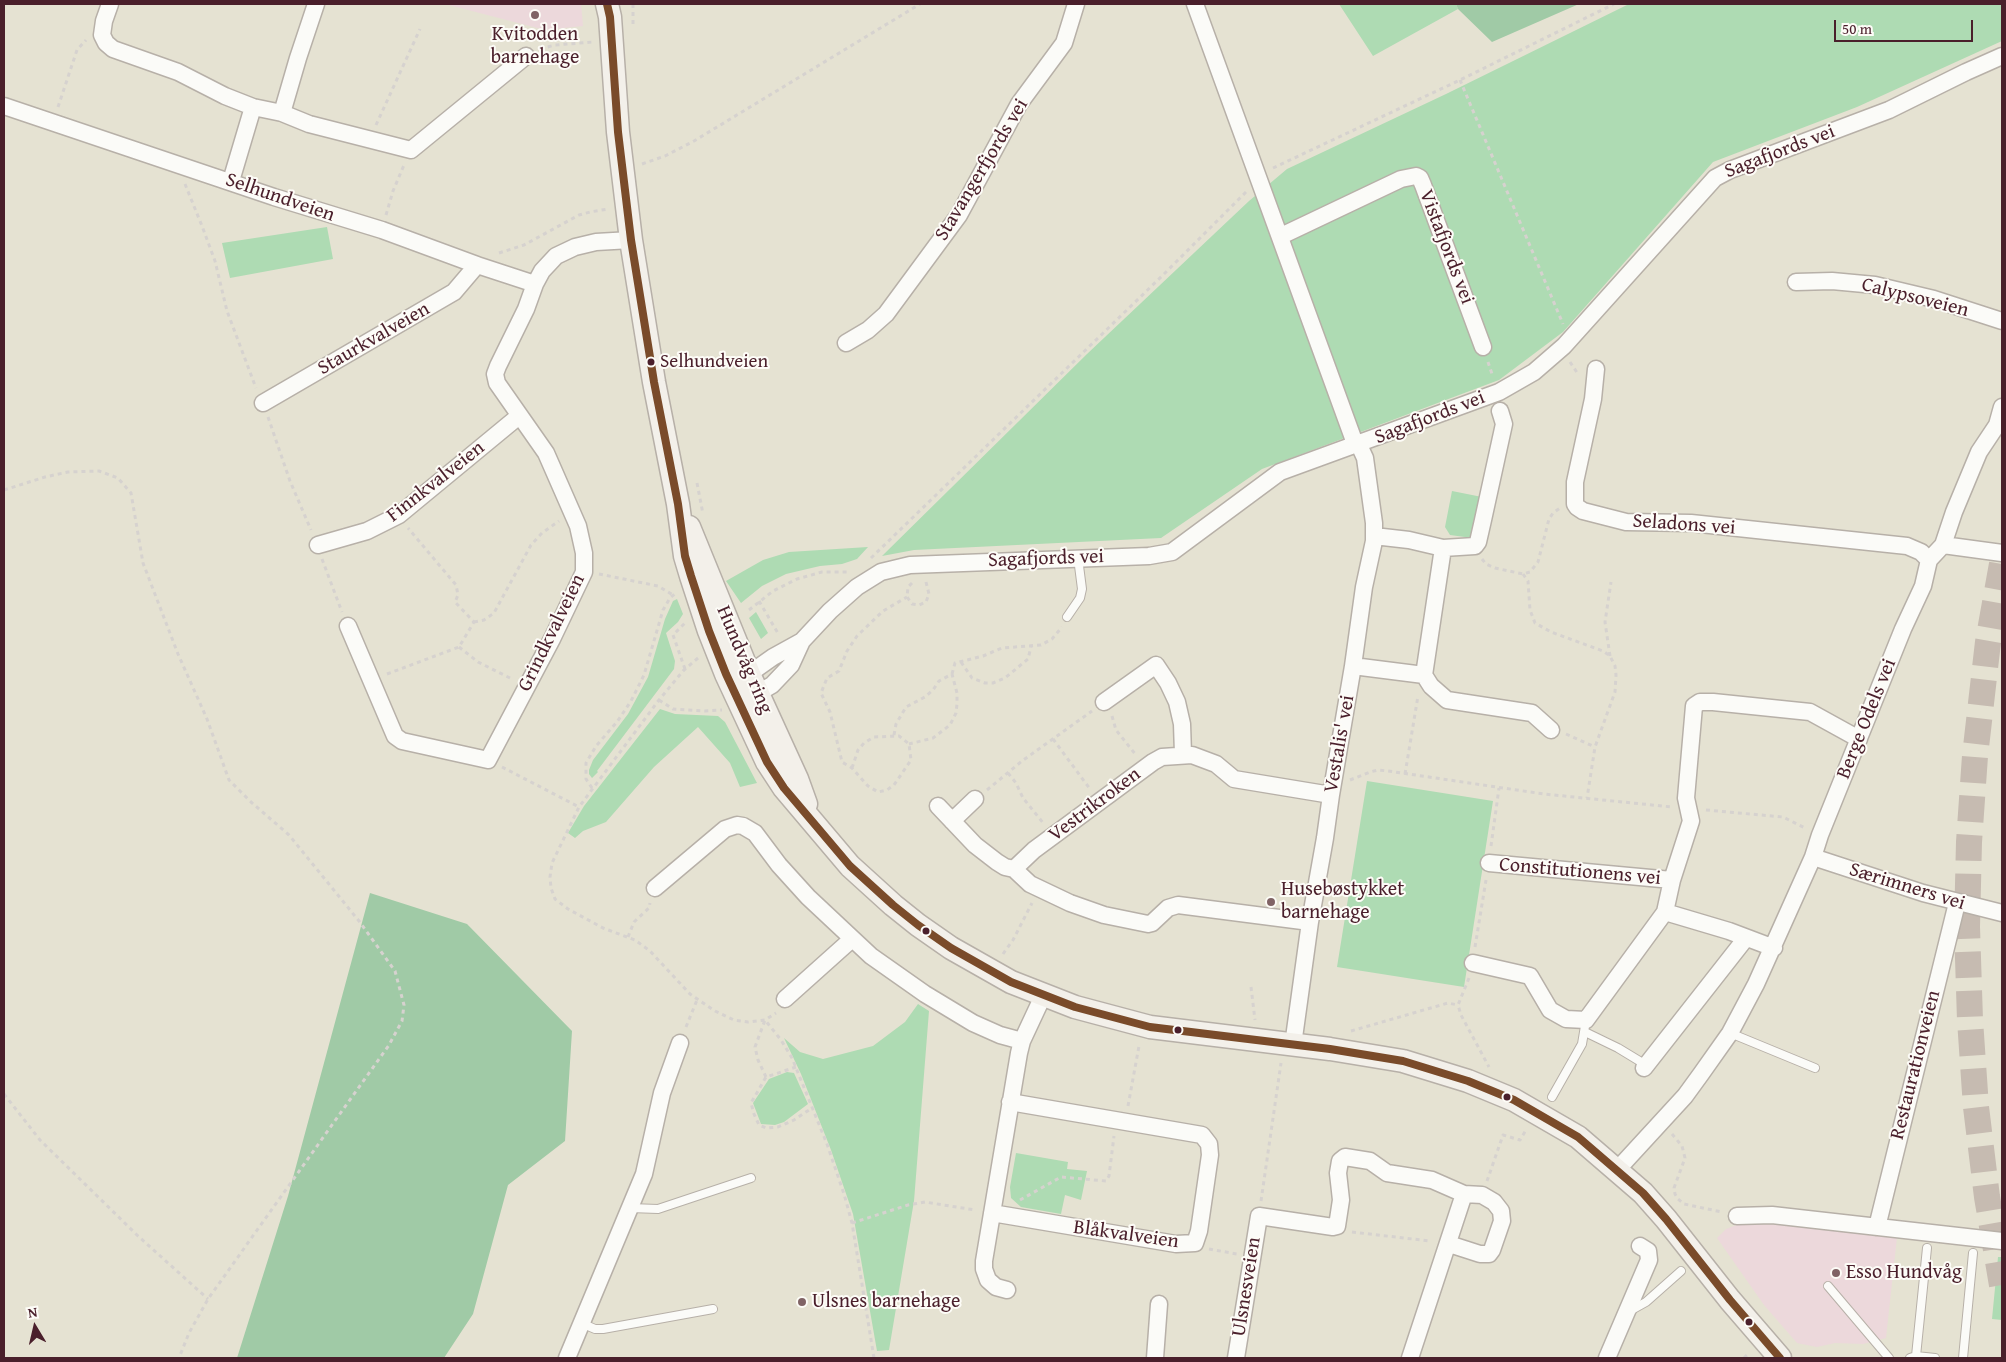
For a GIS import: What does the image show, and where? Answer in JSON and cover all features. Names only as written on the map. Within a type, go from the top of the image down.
[{"type":"main road","name":"Hundvåg ring","points":[[609,8],[618,132],[630,240],[654,382],[678,504],[685,556],[729,702],[784,788],[850,866],[918,926],[976,963],[1043,996],[1105,1017],[1288,1057],[1403,1061],[1468,1081],[1514,1100],[1578,1137],[1643,1193],[1780,1358]]},
{"type":"main road","name":"Hundvåg ring","points":[[678,504],[700,551],[753,684],[797,780],[810,817]]},
{"type":"street","points":[[110,4],[104,20],[102,34],[106,43],[113,48],[178,72],[253,107],[282,113],[310,124],[411,150],[526,56]]},
{"type":"street","points":[[282,113],[316,4]]},
{"type":"street","name":"Stavangerfjords vei","points":[[846,344],[868,330],[886,314],[959,215],[1020,104],[1064,43],[1076,4]]},
{"type":"street","points":[[1196,4],[1354,438],[1359,444]]},
{"type":"street","name":"Sagafjords vei","points":[[753,684],[781,652],[802,641],[857,586],[873,576],[890,569],[918,564],[1149,556],[1172,552],[1280,472],[1498,392],[1534,372],[1564,346],[1715,178],[1730,170],[1889,110],[2002,56]]},
{"type":"street","name":"Selhundveien","points":[[4,106],[382,230],[476,265],[535,284]]},
{"type":"street","points":[[231,181],[253,107]]},
{"type":"street","name":"Vistafjords vei","points":[[1282,236],[1402,179],[1416,176],[1420,178],[1483,347]]},
{"type":"street","points":[[535,284],[542,271],[556,256],[575,247],[596,242],[630,240]]},
{"type":"street","name":"Staurkvalveien","points":[[263,403],[454,292],[467,279],[476,265]]},
{"type":"street","name":"Calypsoveien","points":[[1796,282],[1832,281],[1875,285],[1934,299],[2002,322]]},
{"type":"street","name":"Grindkvalveien","points":[[488,760],[552,639],[584,572],[581,540],[572,512],[546,453],[501,392],[495,374],[526,309],[535,284]]},
{"type":"street","points":[[1575,501],[1575,482],[1590,415],[1590,374]]},
{"type":"street","points":[[1929,560],[1943,545],[1954,512],[1979,452],[2000,426],[2002,406]]},
{"type":"street","points":[[1374,536],[1409,540],[1443,548],[1475,546],[1478,542],[1504,424],[1500,411]]},
{"type":"street","name":"Finnkvalveien","points":[[318,546],[366,531],[399,516],[519,416]]},
{"type":"street","name":"Vestalis' vei","points":[[1288,1057],[1310,922],[1318,889],[1364,586],[1374,536],[1365,458],[1359,444]]},
{"type":"street","name":"Seladons vei","points":[[1575,501],[1577,507],[1583,511],[1626,522],[1691,523],[1887,543],[1914,548],[1929,560]]},
{"type":"street","points":[[1943,545],[2002,553]]},
{"type":"street","points":[[1443,548],[1424,676],[1431,686],[1447,700],[1532,713],[1551,730]]},
{"type":"street","name":"Berge Odels vei","points":[[1618,1170],[1690,1089],[1730,1033],[1774,948],[1813,857],[1820,835],[1903,629],[1923,586],[1929,560]]},
{"type":"street","points":[[348,626],[394,736],[398,739],[488,760]]},
{"type":"street","name":"Sagafjords vei","points":[[753,684],[772,685],[791,666],[802,641]]},
{"type":"street","points":[[1104,702],[1156,665],[1168,683],[1177,702],[1182,724],[1183,754]]},
{"type":"street","points":[[1353,666],[1424,676]]},
{"type":"street","points":[[729,702],[753,684]]},
{"type":"street","name":"Constitutionens vei","points":[[1586,1026],[1665,912],[1672,880],[1691,821],[1686,798],[1693,709],[1697,703],[1713,702],[1810,712],[1859,739]]},
{"type":"street","name":"Vestrikroken","points":[[1014,869],[1034,850],[1162,757],[1183,754],[1192,755],[1208,760],[1234,779],[1332,790]]},
{"type":"street","points":[[952,821],[975,799]]},
{"type":"street","points":[[938,806],[986,855],[1005,867],[1014,869],[1030,884],[1095,913],[1148,924],[1152,923],[1168,908],[1178,905],[1310,922]]},
{"type":"street","points":[[655,888],[725,829],[737,825],[744,826],[755,833],[779,865],[808,897],[852,939],[892,972],[949,1008],[991,1031],[1022,1041]]},
{"type":"street","name":"Særimners vei","points":[[1813,857],[1881,880],[2002,913]]},
{"type":"street","name":"Constitutionens vei","points":[[1489,863],[1672,880]]},
{"type":"street","name":"Restaurationveien","points":[[1877,1227],[1956,902]]},
{"type":"street","name":"Constitutionens vei","points":[[1665,912],[1774,948]]},
{"type":"street","points":[[1645,1066],[1746,938]]},
{"type":"street","points":[[785,999],[852,939]]},
{"type":"street","points":[[1472,963],[1530,976],[1550,1010],[1566,1019],[1586,1026]]},
{"type":"street","points":[[1007,1290],[991,1283],[984,1269],[995,1213],[1010,1102],[1022,1041],[1043,996]]},
{"type":"street","points":[[567,1358],[647,1163],[662,1094],[680,1044]]},
{"type":"street","name":"Blåkvalveien","points":[[995,1213],[1176,1244],[1195,1243],[1199,1232],[1208,1170],[1209,1144],[1206,1138],[1196,1133],[1010,1102]]},
{"type":"street","points":[[1259,1216],[1337,1226],[1341,1200],[1338,1173],[1340,1161],[1345,1157],[1370,1161],[1387,1173],[1432,1180],[1464,1194],[1482,1196],[1494,1202],[1502,1211],[1503,1216],[1489,1254],[1480,1254],[1449,1244]]},
{"type":"street","points":[[1410,1358],[1464,1194]]},
{"type":"street","points":[[1737,1216],[1772,1215],[2002,1241]]},
{"type":"street","name":"Ulsnesveien","points":[[1236,1358],[1259,1216]]},
{"type":"street","points":[[1607,1358],[1649,1260],[1648,1251],[1640,1246]]},
{"type":"street","points":[[1155,1358],[1159,1304]]},
{"type":"lane","points":[[1067,617],[1080,598],[1082,589],[1078,558]]},
{"type":"lane","points":[[1552,1097],[1582,1044],[1586,1026],[1645,1066]]},
{"type":"lane","points":[[1730,1033],[1814,1068]]},
{"type":"lane","points":[[630,1208],[658,1209],[751,1178]]},
{"type":"lane","points":[[1927,1248],[1913,1357],[1935,1358]]},
{"type":"lane","points":[[1963,1358],[1973,1253]]},
{"type":"lane","points":[[1626,1312],[1646,1302],[1681,1271]]},
{"type":"lane","points":[[1828,1286],[1889,1358]]},
{"type":"lane","points":[[580,1324],[603,1329],[713,1309]]},
{"type":"path","points":[[633,4],[633,32]]},
{"type":"path","points":[[642,164],[665,156],[694,141],[920,4]]},
{"type":"path","points":[[869,561],[872,555],[1155,283],[1259,178],[1272,168],[1460,80],[1614,4]]},
{"type":"path","points":[[370,140],[420,30]]},
{"type":"path","points":[[53,122],[77,50],[85,41],[102,34]]},
{"type":"path","points":[[526,56],[545,46],[596,42]]},
{"type":"path","points":[[1460,80],[1561,321],[1567,330]]},
{"type":"path","points":[[382,230],[393,191],[411,150]]},
{"type":"path","points":[[641,155],[643,173]]},
{"type":"path","points":[[476,265],[500,253],[524,245],[579,216],[590,212],[611,209]]},
{"type":"path","points":[[1483,347],[1498,392]]},
{"type":"path","points":[[1569,360],[1590,374]]},
{"type":"path","points":[[4,490],[60,474],[99,471],[118,478],[132,493],[143,563],[178,654],[207,719],[229,780],[288,835],[318,869],[395,970],[400,985],[404,1005],[402,1021],[389,1045],[208,1299],[189,1333],[178,1358]]},
{"type":"path","points":[[695,477],[705,522]]},
{"type":"path","points":[[1475,546],[1486,564],[1495,568],[1523,574],[1534,569],[1538,562],[1545,532],[1553,512],[1575,501]]},
{"type":"path","points":[[372,680],[459,647],[474,622],[489,618],[494,612],[531,545],[542,533],[572,512]]},
{"type":"path","points":[[399,516],[456,585],[458,595],[455,602],[474,622]]},
{"type":"path","points":[[749,610],[759,601],[787,583],[809,575],[832,571],[856,574]]},
{"type":"path","points":[[584,572],[658,586],[673,595]]},
{"type":"path","points":[[1523,574],[1528,581],[1530,610],[1535,623],[1551,632],[1610,656]]},
{"type":"path","points":[[920,581],[931,582]]},
{"type":"path","points":[[914,582],[908,587],[907,597],[912,604],[919,605],[926,602],[929,594],[926,582]]},
{"type":"path","points":[[1587,798],[1595,747],[1606,721],[1616,685],[1616,675],[1610,656],[1605,622],[1611,582]]},
{"type":"path","points":[[592,788],[586,778],[586,763],[596,746],[627,706],[640,684],[663,610],[673,595],[680,591]]},
{"type":"path","points":[[907,597],[883,611],[857,636],[847,651],[839,671],[827,678],[822,689],[822,699],[830,712],[842,762],[852,768],[868,786],[878,792],[887,790],[894,785],[909,764],[911,760],[909,744]]},
{"type":"path","points":[[759,601],[776,628]]},
{"type":"path","points":[[852,768],[858,750],[864,743],[874,737],[894,735],[909,744],[932,738],[950,725],[956,713],[957,704],[957,693],[952,674],[954,663],[983,656],[1002,648],[1031,647],[1046,643],[1061,629],[1067,617]]},
{"type":"path","points":[[681,626],[673,635],[685,669]]},
{"type":"path","points":[[459,647],[478,662],[526,686]]},
{"type":"path","points":[[961,662],[972,678],[984,683],[993,683],[1005,678],[1028,660],[1031,647]]},
{"type":"path","points":[[698,658],[685,669],[658,700],[579,807],[552,863],[550,877],[553,896],[562,905],[596,925],[628,937],[650,951],[697,1000],[734,1020],[748,1022],[765,1020],[777,1013],[785,999]]},
{"type":"path","points":[[894,735],[896,724],[906,708],[925,697],[939,681],[952,674]]},
{"type":"path","points":[[1405,774],[1420,688],[1424,676]]},
{"type":"path","points":[[658,700],[677,710],[718,711],[729,702]]},
{"type":"path","points":[[975,799],[1104,702],[1111,714],[1116,730],[1146,767]]},
{"type":"path","points":[[1551,730],[1573,736],[1595,747]]},
{"type":"path","points":[[1053,739],[1100,801]]},
{"type":"path","points":[[488,760],[579,807]]},
{"type":"path","points":[[1332,790],[1378,770],[1544,794],[1783,817],[1820,835]]},
{"type":"path","points":[[1008,773],[1016,783],[1023,798],[1054,836]]},
{"type":"path","points":[[1492,1072],[1461,1015],[1458,1005],[1468,983],[1472,963],[1489,863],[1499,788]]},
{"type":"path","points":[[628,937],[634,922],[649,908],[655,888]]},
{"type":"path","points":[[999,958],[1013,940],[1040,889]]},
{"type":"path","points":[[1251,987],[1255,1023]]},
{"type":"path","points":[[680,1044],[697,1000]]},
{"type":"path","points":[[1343,1033],[1448,1003],[1458,1005]]},
{"type":"path","points":[[765,1020],[781,1040],[796,1067],[832,1160],[852,1223],[874,1358]]},
{"type":"path","points":[[765,1020],[755,1048],[766,1077]]},
{"type":"path","points":[[1133,1045],[1147,1047]]},
{"type":"path","points":[[852,1223],[908,1205],[925,1202],[995,1213],[1061,1177],[1106,1181],[1109,1176],[1139,1046]]},
{"type":"path","points":[[1259,1216],[1288,1057],[1273,1062]]},
{"type":"path","points":[[796,1067],[766,1077],[751,1103],[759,1125],[766,1128],[778,1127],[794,1120],[812,1108]]},
{"type":"path","points":[[4,1094],[40,1140],[138,1236],[208,1299]]},
{"type":"path","points":[[1661,1121],[1682,1146],[1684,1152],[1683,1166],[1674,1188],[1674,1194],[1678,1199],[1684,1204],[1737,1216]]},
{"type":"path","points":[[1520,1124],[1534,1132]]},
{"type":"path","points":[[1482,1196],[1503,1135],[1520,1140],[1527,1128]]},
{"type":"path","points":[[1337,1226],[1342,1231],[1413,1238],[1449,1244]]},
{"type":"path","points":[[1195,1243],[1208,1249],[1252,1256]]},
{"type":"path","points":[[1742,1346],[1752,1358]]},
{"type":"path","points":[[1744,1358],[1748,1354]]},
{"type":"shaded area","name":"Kvitodden barnehage","points":[[445,4],[581,4],[583,26],[545,30]]},
{"type":"shaded area","points":[[1745,1222],[1769,1222],[1897,1237],[1886,1338],[1863,1344],[1835,1343],[1817,1347],[1797,1343],[1764,1305],[1717,1238],[1726,1229]]},
{"type":"green space","points":[[1339,4],[1456,4],[1458,9],[1373,56]]},
{"type":"green space","points":[[1456,4],[1579,4],[1492,42],[1458,9]]},
{"type":"green space","points":[[1629,4],[2002,4],[2002,41],[1857,107],[1713,162],[1563,332],[1499,380],[1262,469],[1161,538],[914,550],[882,556],[1087,354],[1249,201],[1287,169],[1446,94]]},
{"type":"green space","points":[[327,227],[333,259],[230,278],[222,243]]},
{"type":"green space","points":[[1452,491],[1487,498],[1472,538],[1450,535],[1445,527]]},
{"type":"green space","points":[[868,547],[857,559],[842,564],[820,566],[786,574],[762,586],[741,603],[726,581],[763,560],[789,552]]},
{"type":"green space","points":[[677,599],[683,614],[678,622],[666,633],[675,661],[674,669],[592,778],[589,770],[593,760],[628,714],[648,677],[665,619],[673,601]]},
{"type":"green space","points":[[756,612],[768,633],[761,639],[749,618]]},
{"type":"green space","points":[[660,709],[675,714],[718,716],[725,722],[757,783],[740,787],[730,763],[698,727],[654,767],[606,822],[583,831],[575,838],[568,833],[584,806]]},
{"type":"green space","points":[[1367,781],[1493,801],[1464,987],[1337,967]]},
{"type":"green space","points":[[370,893],[467,924],[572,1031],[565,1141],[508,1185],[473,1314],[444,1358],[237,1358],[288,1196]]},
{"type":"green space","points":[[918,1004],[929,1011],[914,1201],[889,1350],[877,1351],[853,1214],[831,1150],[801,1074],[784,1038],[800,1052],[823,1059],[873,1046],[905,1022]]},
{"type":"green space","points":[[787,1072],[794,1073],[808,1104],[784,1122],[775,1125],[761,1124],[753,1103],[769,1079]]},
{"type":"green space","points":[[1016,1153],[1068,1162],[1067,1169],[1087,1171],[1081,1200],[1065,1195],[1061,1214],[1021,1207],[1011,1198],[1010,1187]]},
{"type":"green space","points":[[1998,1257],[2002,1257],[2002,1320],[1992,1319]]},
{"type":"tunnel","points":[[2002,564],[1988,642],[1975,756],[1969,842],[1967,927],[1970,1020],[1976,1107],[1987,1197],[2002,1285]]},
{"type":"transit line","points":[[607,4],[610,17],[618,132],[631,240],[654,382],[678,504],[685,556],[709,631],[726,674],[767,762],[784,788],[850,866],[893,905],[951,948],[1011,982],[1075,1007],[1150,1027],[1330,1049],[1403,1061],[1468,1081],[1514,1100],[1578,1137],[1643,1193],[1780,1358]]},
{"type":"place","name":"Kvitodden barnehage","points":[[535,15]]},
{"type":"place","name":"Selhundveien","points":[[651,362]]},
{"type":"place","name":"Husebøstykket barnehage","points":[[1271,902]]},
{"type":"place","name":"Esso Hundvåg","points":[[1836,1273]]},
{"type":"place","name":"Ulsnes barnehage","points":[[802,1302]]}]
